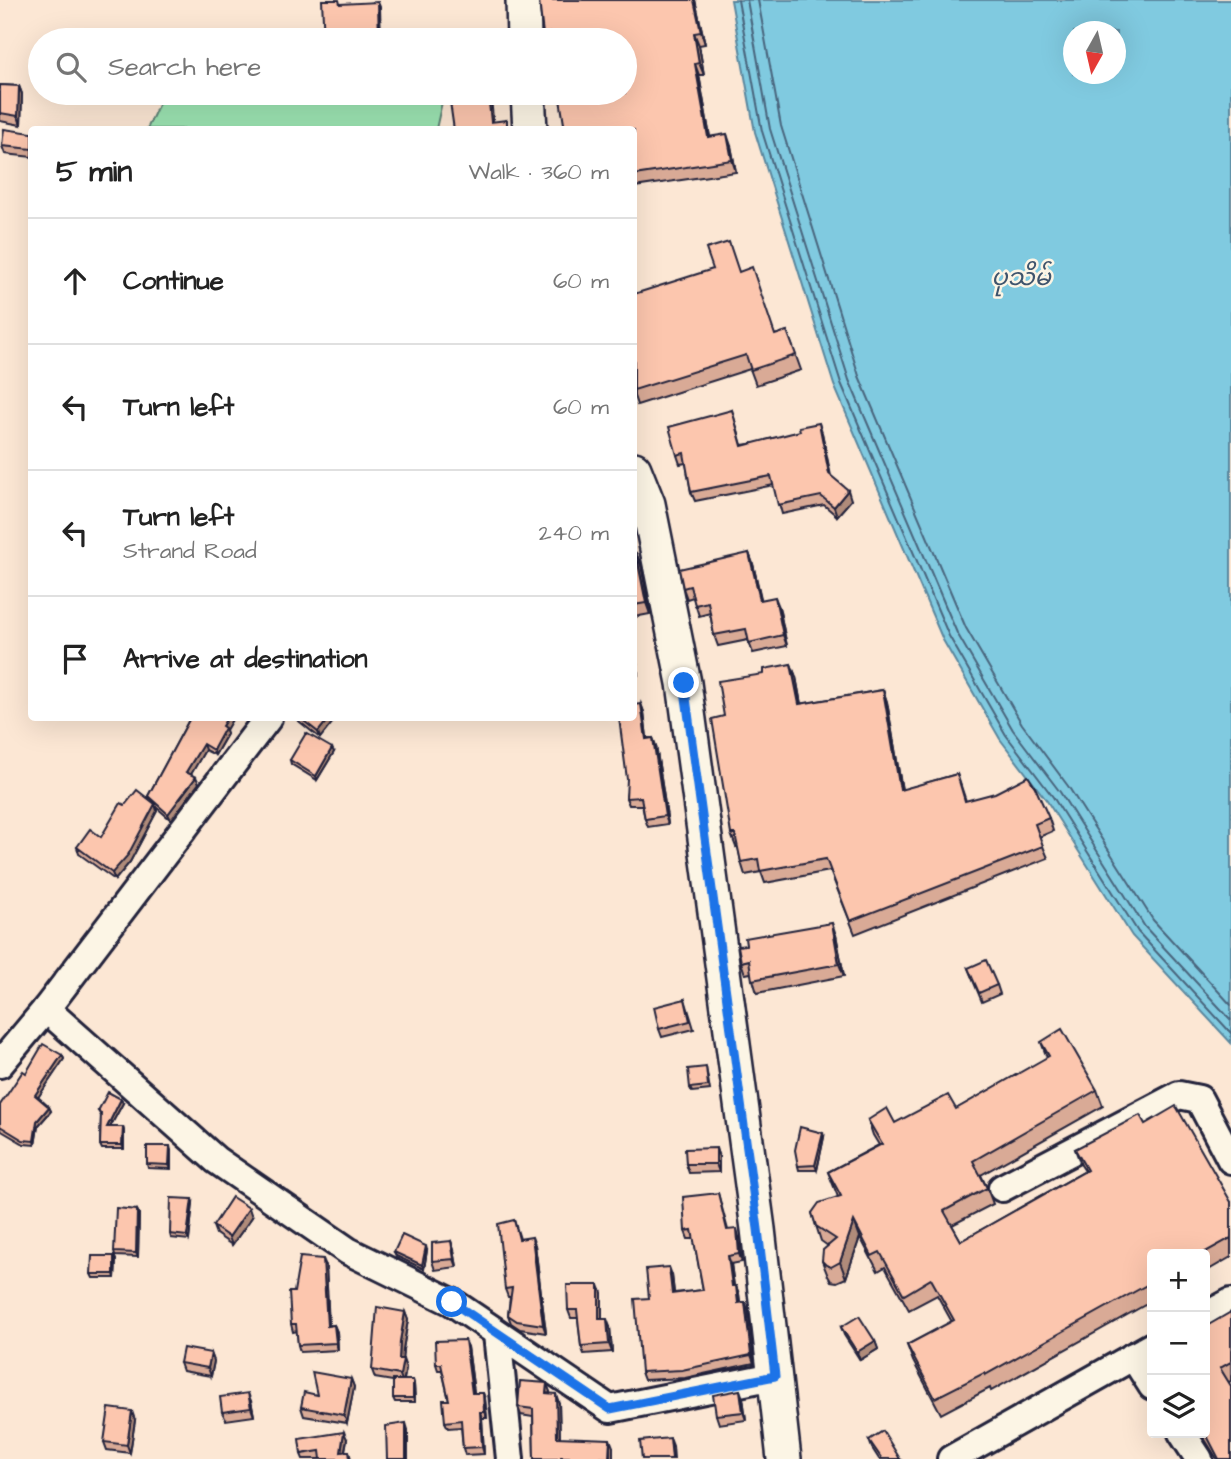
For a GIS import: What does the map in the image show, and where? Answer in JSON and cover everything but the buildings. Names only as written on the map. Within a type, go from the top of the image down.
[{"type":"main road","points":[[523,0],[524,28]]},
{"type":"main road","points":[[529,105],[530,126]]},
{"type":"main road","points":[[637,485],[684,683],[758,1229],[784,1459]]},
{"type":"street","points":[[0,1064],[46,1009],[266,721]]},
{"type":"street","points":[[46,1009],[216,1160],[348,1251],[452,1302],[610,1409],[775,1376]]},
{"type":"street","points":[[1002,1188],[1179,1095],[1199,1099],[1231,1160]]},
{"type":"street","points":[[1210,1313],[1231,1301]]},
{"type":"street","points":[[496,1334],[510,1459]]},
{"type":"street","points":[[951,1459],[1143,1351],[1149,1375]]},
{"type":"street","points":[[1185,1438],[1199,1459]]},
{"type":"green space","points":[[158,105],[441,105],[437,126],[148,126]]},
{"type":"water","name":"ပုသိမ်","points":[[731,0],[1231,0],[1231,1043],[1132,936],[1047,801],[1000,739],[943,640],[834,385],[755,132]]},
{"type":"route","points":[[452,1302],[531,1359],[610,1409],[775,1376],[758,1229],[684,683]]}]
